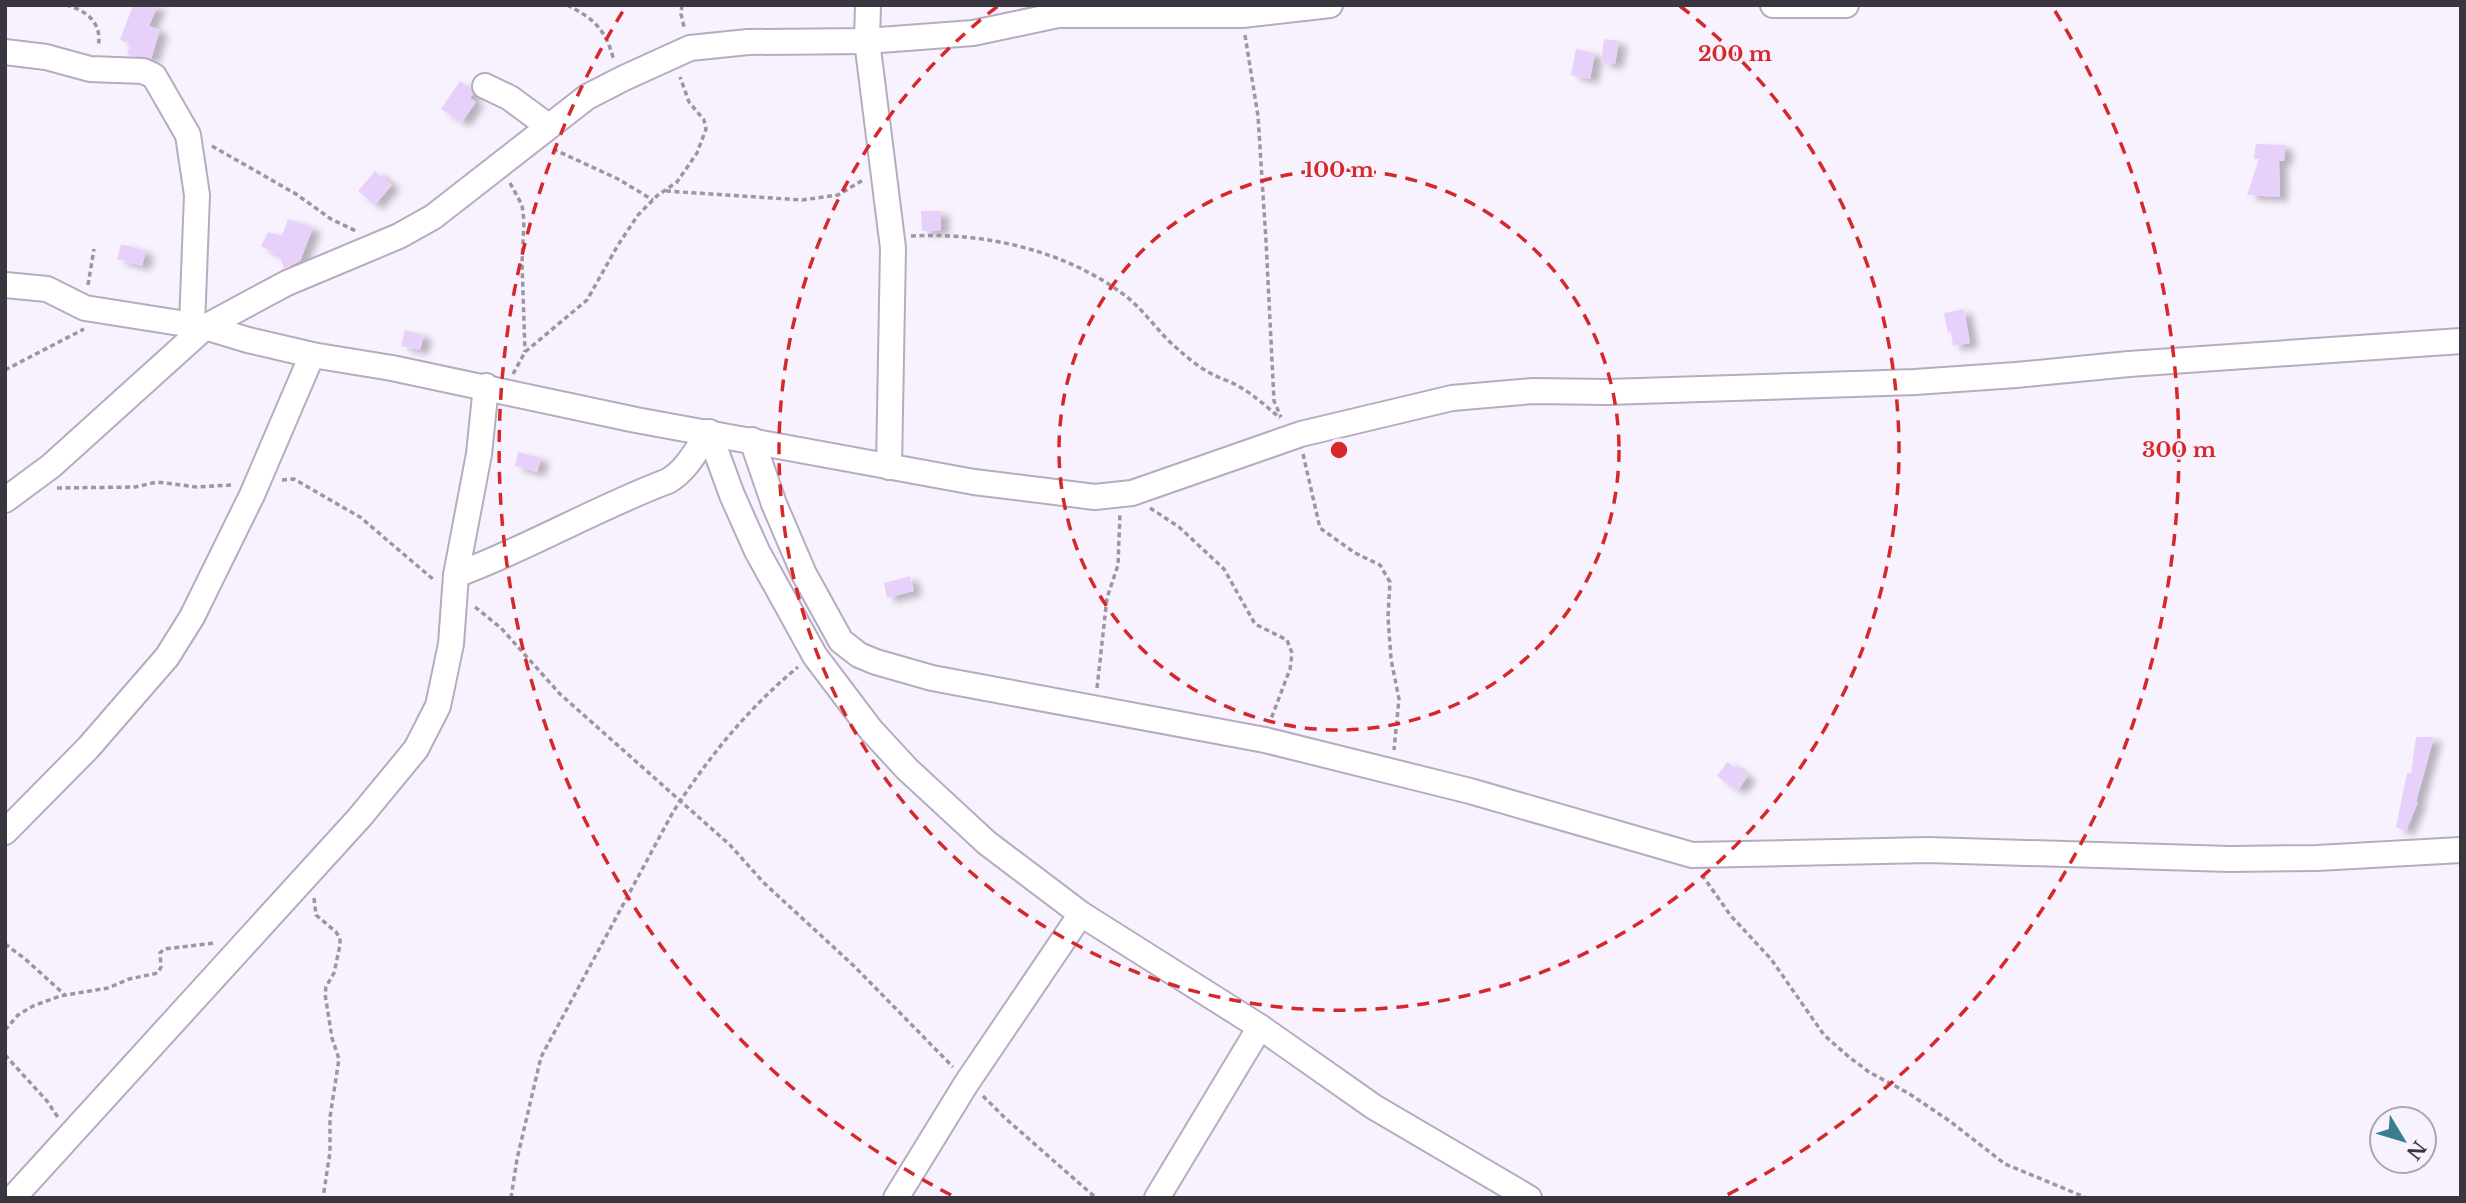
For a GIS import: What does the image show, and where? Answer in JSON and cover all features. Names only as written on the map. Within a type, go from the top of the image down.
[{"type":"street","points":[[868,5],[867,41],[893,248],[889,467]]},
{"type":"street","points":[[11,496],[91,430],[199,326],[287,283],[400,236],[458,199],[587,97],[690,48],[748,42],[867,41],[973,33],[1058,15],[1254,11],[1330,5]]},
{"type":"street","points":[[1773,5],[1846,5]]},
{"type":"street","points":[[5,52],[46,57],[94,69],[143,71],[154,76],[188,135],[197,195],[199,326]]},
{"type":"street","points":[[485,86],[510,98],[548,126]]},
{"type":"street","points":[[5,285],[47,289],[85,308],[199,326],[248,341],[392,368],[546,402],[974,482],[1095,497],[1127,494],[1301,434],[1452,398],[1533,391],[1608,392],[1915,382],[2461,341]]},
{"type":"street","points":[[5,832],[79,757],[167,657],[192,617],[256,485],[312,355]]},
{"type":"street","points":[[22,1195],[70,1136],[316,865],[416,749],[438,706],[451,644],[456,585],[479,454],[494,389]]},
{"type":"street","points":[[456,585],[495,561],[606,506],[668,481],[687,464],[709,432]]},
{"type":"street","points":[[709,432],[732,495],[758,551],[815,656],[871,730],[907,769],[986,843],[1081,914],[1261,1027],[1374,1107],[1529,1198]]},
{"type":"street","points":[[752,440],[774,504],[804,574],[841,641],[859,655],[910,671],[1020,695],[1265,740],[1556,814],[1692,855],[1928,850],[2242,859],[2461,850]]},
{"type":"street","points":[[896,1198],[966,1084],[1081,914]]},
{"type":"street","points":[[1157,1198],[1261,1027]]},
{"type":"path","points":[[66,5],[85,11],[98,29],[100,41],[94,69]]},
{"type":"path","points":[[567,5],[589,16],[596,23],[612,54],[617,71],[624,78]]},
{"type":"path","points":[[891,237],[947,234],[1006,243],[1077,267],[1125,295],[1177,349],[1196,364],[1213,375],[1240,386],[1282,419],[1274,401],[1254,11]]},
{"type":"path","points":[[494,389],[525,352],[587,300],[638,215],[677,182],[698,153],[706,129],[704,120],[684,92],[673,56]]},
{"type":"path","points":[[188,135],[223,151],[296,194],[341,225],[363,231]]},
{"type":"path","points":[[527,144],[556,149],[574,157],[653,200]]},
{"type":"path","points":[[505,161],[509,182],[522,205],[524,221],[522,262],[525,352]]},
{"type":"path","points":[[664,191],[749,199],[824,199],[838,195],[883,168]]},
{"type":"path","points":[[85,308],[93,249]]},
{"type":"path","points":[[5,370],[115,314]]},
{"type":"path","points":[[1301,434],[1320,528],[1355,553],[1380,565],[1390,582],[1388,617],[1391,659],[1399,699],[1397,734],[1390,771]]},
{"type":"path","points":[[11,496],[135,487],[157,482],[197,487],[256,485],[273,480],[294,479],[360,517],[427,575],[456,585],[501,628],[525,658],[560,694],[730,845],[764,883],[894,1006],[951,1064],[966,1084],[980,1092],[1004,1118],[1096,1198]]},
{"type":"path","points":[[1094,708],[1101,667],[1107,598],[1118,565],[1127,494],[1179,527],[1224,569],[1255,624],[1287,640],[1292,653],[1290,669],[1265,740]]},
{"type":"path","points":[[510,1198],[541,1057],[680,801],[719,747],[769,692],[797,667],[815,656]]},
{"type":"path","points":[[1692,855],[1707,884],[1731,916],[1771,959],[1815,1023],[1833,1042],[1869,1072],[1908,1093],[1951,1122],[2005,1164],[2087,1198]]},
{"type":"path","points":[[316,865],[313,908],[316,915],[340,938],[334,973],[325,994],[332,1038],[339,1059],[330,1117],[330,1152],[323,1198]]},
{"type":"path","points":[[5,1030],[26,1009],[65,995],[108,988],[129,979],[151,976],[160,970],[159,958],[162,950],[213,945],[220,939]]},
{"type":"path","points":[[5,944],[65,995]]},
{"type":"path","points":[[5,1055],[47,1101],[70,1136]]},
{"type":"building","points":[[133,5],[158,5],[149,26],[160,30],[151,59],[127,55],[130,44],[120,40]]},
{"type":"building","points":[[1604,39],[1619,41],[1615,64],[1601,62]]},
{"type":"building","points":[[1576,49],[1595,53],[1590,79],[1571,75]]},
{"type":"building","points":[[460,81],[470,87],[473,94],[470,98],[476,102],[462,122],[441,109]]},
{"type":"building","points":[[2256,144],[2285,145],[2284,161],[2279,161],[2280,197],[2247,195],[2259,159],[2254,159]]},
{"type":"building","points":[[375,171],[392,185],[375,205],[358,191]]},
{"type":"building","points":[[921,211],[941,211],[941,230],[922,231]]},
{"type":"building","points":[[288,219],[313,228],[300,261],[284,268],[279,255],[261,246],[268,232],[282,236]]},
{"type":"building","points":[[121,244],[146,251],[142,266],[117,259]]},
{"type":"building","points":[[1964,309],[1970,343],[1953,346],[1944,313]]},
{"type":"building","points":[[405,330],[424,335],[420,350],[401,346]]},
{"type":"building","points":[[518,452],[541,458],[537,472],[515,466]]},
{"type":"building","points":[[910,576],[914,591],[887,598],[884,583]]},
{"type":"building","points":[[2416,737],[2434,737],[2418,802],[2406,831],[2396,827],[2407,773],[2411,773]]},
{"type":"building","points":[[1727,762],[1748,776],[1738,790],[1717,776]]}]
